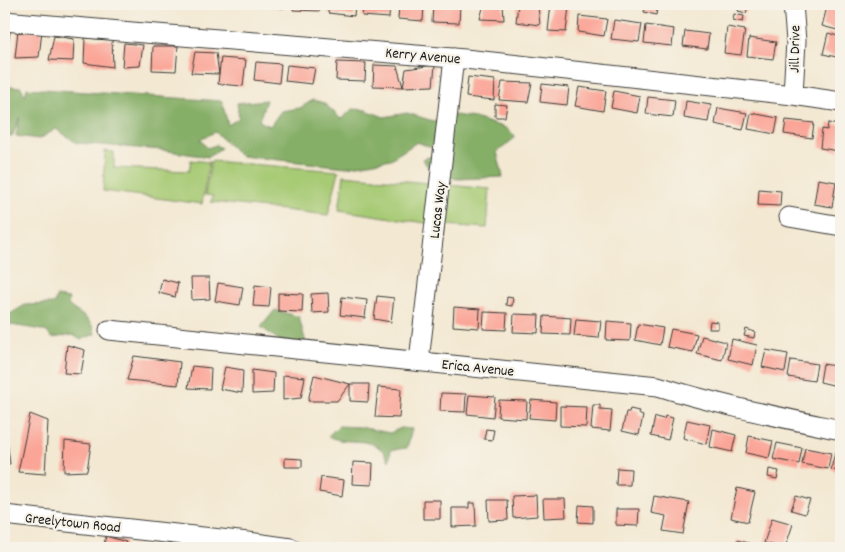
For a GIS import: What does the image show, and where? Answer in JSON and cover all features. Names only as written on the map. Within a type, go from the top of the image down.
[{"type":"street","name":"Jill Drive","points":[[793,4],[796,41],[793,95]]},
{"type":"street","name":"Kerry Avenue","points":[[4,20],[454,58],[793,95],[841,102]]},
{"type":"street","name":"Lucas Way","points":[[419,361],[454,58]]},
{"type":"street","points":[[789,217],[841,226]]},
{"type":"street","name":"Erica Avenue","points":[[109,330],[658,386],[698,399],[758,414],[841,430]]},
{"type":"street","name":"Greelytown Road","points":[[4,515],[291,548]]},
{"type":"green space","points":[[4,86],[21,87],[25,96],[27,88],[222,101],[228,125],[239,118],[237,103],[266,100],[259,121],[270,126],[281,111],[300,108],[313,100],[324,103],[341,119],[353,109],[366,110],[384,117],[407,113],[433,121],[455,115],[474,118],[506,128],[516,137],[497,152],[503,177],[457,179],[431,171],[422,159],[436,155],[435,149],[417,142],[391,159],[347,167],[241,156],[215,132],[200,139],[207,148],[216,145],[221,148],[208,157],[162,150],[77,143],[56,129],[39,139],[16,136],[20,117],[12,137],[4,136]]},
{"type":"green space","points":[[105,151],[114,152],[114,168],[189,171],[191,160],[209,162],[202,204],[103,191]]},
{"type":"green space","points":[[211,161],[339,171],[328,215],[211,202],[213,196],[205,195]]},
{"type":"green space","points":[[344,175],[490,189],[487,228],[432,224],[339,210]]},
{"type":"green space","points":[[56,297],[69,299],[68,305],[88,320],[95,334],[81,340],[73,335],[52,338],[47,332],[37,329],[4,324],[4,315],[10,314],[25,305],[54,304]]},
{"type":"green space","points":[[275,310],[299,317],[306,343],[280,341],[261,327]]},
{"type":"green space","points":[[338,426],[359,427],[390,433],[401,428],[412,429],[407,448],[391,450],[389,461],[384,452],[370,443],[345,441],[328,436]]},
{"type":"building","points":[[258,4],[285,4],[284,8],[258,6]]},
{"type":"building","points":[[294,4],[320,4],[320,11],[293,10]]},
{"type":"building","points":[[329,4],[355,4],[354,16],[328,13]]},
{"type":"building","points":[[364,4],[390,4],[389,18],[362,16]]},
{"type":"building","points":[[399,4],[424,4],[423,21],[398,19]]},
{"type":"building","points":[[433,4],[460,5],[459,23],[432,22]]},
{"type":"building","points":[[484,4],[503,4],[504,20],[480,19]]},
{"type":"building","points":[[518,4],[538,6],[540,25],[516,22]]},
{"type":"building","points":[[551,4],[569,6],[566,32],[548,31]]},
{"type":"building","points":[[646,4],[658,4],[656,15],[644,12]]},
{"type":"building","points":[[740,4],[749,4],[746,13],[738,11]]},
{"type":"building","points":[[827,7],[841,10],[841,31],[822,26]]},
{"type":"building","points":[[734,14],[744,16],[743,22],[733,20]]},
{"type":"building","points":[[579,16],[607,19],[604,36],[578,32]]},
{"type":"building","points":[[614,20],[642,24],[639,42],[611,39]]},
{"type":"building","points":[[646,25],[674,29],[672,46],[644,43]]},
{"type":"building","points":[[727,27],[745,30],[741,55],[724,53]]},
{"type":"building","points":[[18,30],[42,31],[39,57],[15,58]]},
{"type":"building","points":[[4,31],[10,32],[6,55],[4,55]]},
{"type":"building","points":[[685,31],[709,34],[707,49],[683,46]]},
{"type":"building","points":[[828,33],[841,37],[841,58],[823,54]]},
{"type":"building","points":[[54,36],[74,39],[73,61],[49,60]]},
{"type":"building","points":[[85,38],[112,40],[113,67],[84,63]]},
{"type":"building","points":[[749,38],[776,42],[773,59],[747,56]]},
{"type":"building","points":[[124,43],[143,45],[140,66],[122,67]]},
{"type":"building","points":[[153,46],[178,46],[176,71],[152,70]]},
{"type":"building","points":[[195,52],[216,53],[219,74],[191,73]]},
{"type":"building","points":[[221,58],[246,60],[243,86],[218,84]]},
{"type":"building","points":[[256,62],[281,64],[279,83],[254,80]]},
{"type":"building","points":[[337,62],[366,63],[365,81],[336,80]]},
{"type":"building","points":[[287,65],[315,68],[312,84],[285,81]]},
{"type":"building","points":[[374,65],[397,66],[403,87],[373,86]]},
{"type":"building","points":[[435,65],[433,86],[403,87],[406,69]]},
{"type":"building","points":[[468,77],[495,80],[494,100],[466,97]]},
{"type":"building","points":[[502,82],[532,83],[528,102],[499,100]]},
{"type":"building","points":[[542,84],[569,87],[567,105],[540,102]]},
{"type":"building","points":[[579,87],[606,91],[603,111],[575,106]]},
{"type":"building","points":[[614,91],[640,96],[637,113],[611,108]]},
{"type":"building","points":[[648,97],[675,100],[673,117],[646,114]]},
{"type":"building","points":[[686,101],[711,105],[708,122],[684,118]]},
{"type":"building","points":[[495,104],[507,105],[505,117],[495,117]]},
{"type":"building","points":[[718,108],[747,113],[743,130],[715,124]]},
{"type":"building","points":[[751,113],[778,118],[775,134],[748,129]]},
{"type":"building","points":[[786,120],[814,123],[812,138],[784,134]]},
{"type":"building","points":[[828,123],[841,125],[839,151],[820,148],[822,129],[827,130]]},
{"type":"building","points":[[818,179],[836,182],[832,207],[814,204]]},
{"type":"building","points":[[759,189],[781,191],[780,206],[758,205]]},
{"type":"building","points":[[191,278],[209,278],[210,299],[192,300]]},
{"type":"building","points":[[162,279],[178,283],[175,297],[159,293]]},
{"type":"building","points":[[218,283],[243,287],[240,305],[215,301]]},
{"type":"building","points":[[255,285],[271,287],[269,307],[253,306]]},
{"type":"building","points":[[278,293],[303,294],[302,312],[278,311]]},
{"type":"building","points":[[328,293],[329,312],[312,313],[311,294]]},
{"type":"building","points":[[377,296],[394,298],[391,322],[374,319]]},
{"type":"building","points":[[342,297],[367,300],[365,318],[340,315]]},
{"type":"building","points":[[507,297],[513,298],[512,306],[506,305]]},
{"type":"building","points":[[454,307],[480,309],[479,328],[453,326]]},
{"type":"building","points":[[484,312],[507,313],[506,330],[483,329]]},
{"type":"building","points":[[514,314],[539,315],[538,333],[513,332]]},
{"type":"building","points":[[544,316],[571,318],[570,335],[543,334]]},
{"type":"building","points":[[576,319],[601,321],[599,338],[574,336]]},
{"type":"building","points":[[607,321],[631,323],[630,341],[606,340]]},
{"type":"building","points":[[710,321],[718,322],[718,329],[709,329]]},
{"type":"building","points":[[638,324],[663,328],[660,345],[635,340]]},
{"type":"building","points":[[671,329],[697,334],[693,352],[667,347]]},
{"type":"building","points":[[746,329],[755,332],[754,338],[744,336]]},
{"type":"building","points":[[702,336],[726,342],[722,360],[697,354]]},
{"type":"building","points":[[732,339],[757,345],[753,365],[728,359]]},
{"type":"building","points":[[67,345],[85,350],[81,374],[64,373]]},
{"type":"building","points":[[766,350],[788,354],[785,372],[762,367]]},
{"type":"building","points":[[134,356],[180,362],[178,385],[127,380]]},
{"type":"building","points":[[791,360],[817,364],[814,381],[788,377]]},
{"type":"building","points":[[823,364],[841,367],[841,387],[820,382]]},
{"type":"building","points":[[192,366],[211,368],[210,389],[188,388]]},
{"type":"building","points":[[225,367],[243,370],[242,393],[220,389]]},
{"type":"building","points":[[252,370],[274,373],[273,393],[252,394]]},
{"type":"building","points":[[283,375],[305,377],[301,398],[283,400]]},
{"type":"building","points":[[314,375],[350,384],[337,401],[308,401]]},
{"type":"building","points":[[350,384],[369,384],[368,402],[350,401]]},
{"type":"building","points":[[378,387],[401,389],[399,418],[375,417]]},
{"type":"building","points":[[441,393],[466,394],[465,412],[440,411]]},
{"type":"building","points":[[469,395],[495,397],[493,417],[467,414]]},
{"type":"building","points":[[499,400],[527,401],[526,419],[498,417]]},
{"type":"building","points":[[531,400],[556,402],[555,420],[529,418]]},
{"type":"building","points":[[593,405],[600,405],[600,409],[612,410],[610,431],[591,429]]},
{"type":"building","points":[[560,406],[587,407],[586,427],[560,426]]},
{"type":"building","points":[[630,409],[639,411],[638,414],[643,416],[639,435],[622,431],[626,412],[629,412]]},
{"type":"building","points":[[30,414],[48,421],[45,474],[18,472]]},
{"type":"building","points":[[665,416],[673,418],[668,440],[651,436],[655,417],[664,419]]},
{"type":"building","points":[[687,420],[710,425],[706,444],[683,438]]},
{"type":"building","points":[[486,429],[494,430],[492,440],[484,439]]},
{"type":"building","points":[[713,429],[736,435],[732,452],[710,447]]},
{"type":"building","points":[[749,436],[773,441],[769,458],[746,453]]},
{"type":"building","points":[[7,440],[10,464],[4,465],[4,441]]},
{"type":"building","points":[[65,441],[91,444],[87,471],[64,472]]},
{"type":"building","points":[[777,443],[802,448],[799,464],[773,459]]},
{"type":"building","points":[[805,448],[831,453],[828,469],[802,464]]},
{"type":"building","points":[[835,453],[841,455],[841,472],[831,469]]},
{"type":"building","points":[[285,458],[302,459],[302,467],[285,467]]},
{"type":"building","points":[[353,462],[373,463],[372,485],[352,484]]},
{"type":"building","points":[[617,468],[631,469],[630,485],[616,485]]},
{"type":"building","points":[[769,469],[779,471],[777,479],[768,477]]},
{"type":"building","points":[[321,477],[344,480],[342,496],[319,492]]},
{"type":"building","points":[[737,488],[755,492],[748,522],[731,518]]},
{"type":"building","points":[[536,495],[537,516],[513,518],[512,496]]},
{"type":"building","points":[[654,496],[689,502],[683,534],[663,531],[666,516],[651,513]]},
{"type":"building","points":[[796,496],[810,500],[805,514],[791,510]]},
{"type":"building","points":[[543,499],[565,499],[566,517],[544,518]]},
{"type":"building","points":[[423,500],[440,500],[440,519],[423,519]]},
{"type":"building","points":[[488,500],[507,500],[508,520],[489,521]]},
{"type":"building","points":[[469,503],[475,503],[476,526],[452,527],[452,508],[469,508]]},
{"type":"building","points":[[579,505],[593,506],[593,523],[578,522]]},
{"type":"building","points":[[616,509],[639,509],[638,526],[616,525]]},
{"type":"building","points":[[772,518],[793,524],[785,548],[764,543]]},
{"type":"building","points":[[4,524],[8,524],[6,548],[4,548]]},
{"type":"building","points":[[106,536],[126,542],[124,548],[103,548]]},
{"type":"building","points":[[737,540],[752,544],[751,548],[735,548]]}]
